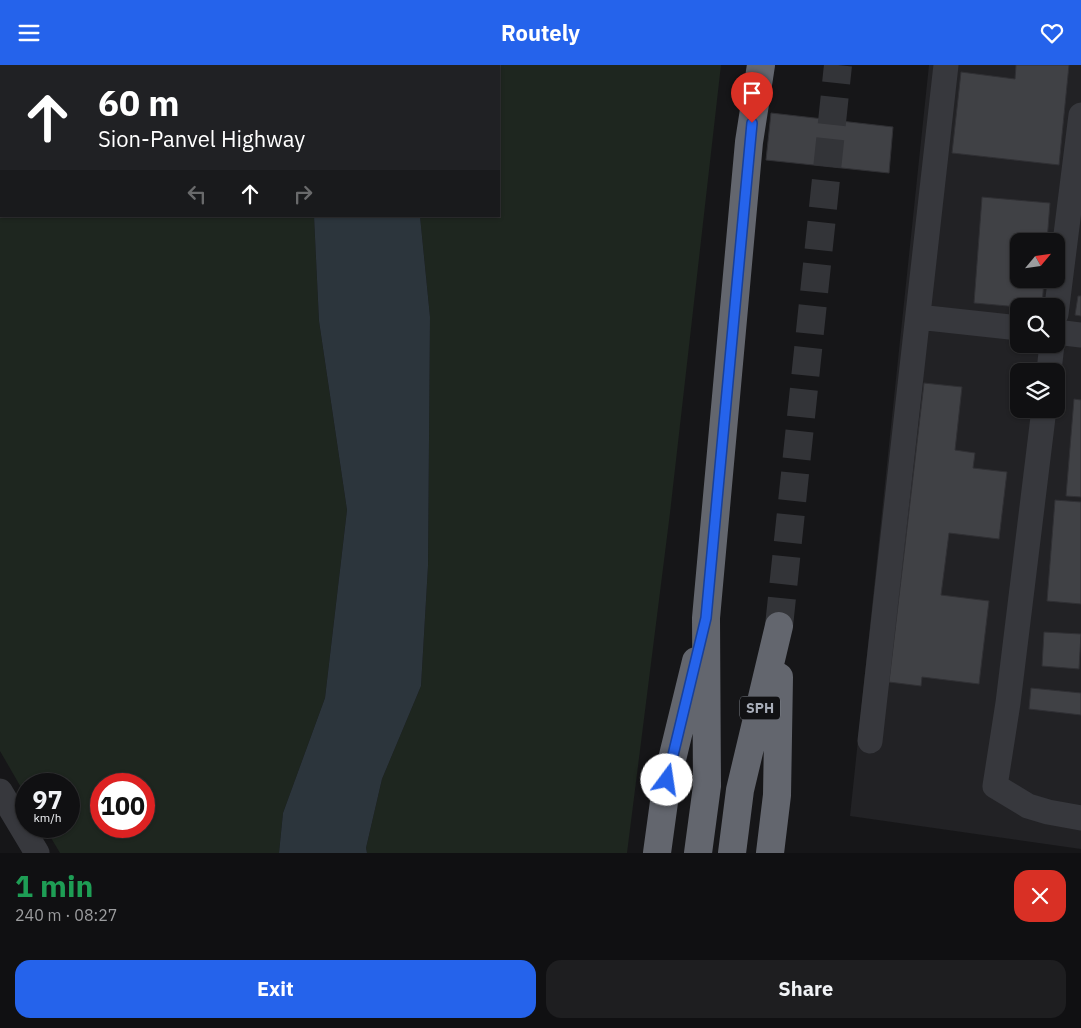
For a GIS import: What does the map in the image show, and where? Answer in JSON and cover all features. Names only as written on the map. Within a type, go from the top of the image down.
[{"type":"highway","points":[[698,853],[707,786],[706,618],[749,142],[761,65]]},
{"type":"highway","points":[[658,853],[667,780],[706,618]]},
{"type":"highway","name":"SPH","points":[[732,853],[740,790],[779,626],[778,795],[770,853]]},
{"type":"street","points":[[870,741],[946,65]]},
{"type":"street","points":[[1058,298],[1081,115]]},
{"type":"street","points":[[918,317],[1010,327]]},
{"type":"street","points":[[1065,333],[1081,335]]},
{"type":"street","points":[[1043,418],[1008,703],[995,786],[1028,806],[1081,818]]},
{"type":"street","points":[[0,791],[38,853]]},
{"type":"shaded area","points":[[500,65],[721,65],[670,513],[627,853],[367,853],[366,848],[382,779],[421,686],[428,566],[430,317],[420,217],[500,217]]},
{"type":"shaded area","points":[[929,65],[1081,65],[1081,849],[850,816]]},
{"type":"shaded area","points":[[0,217],[314,217],[319,321],[347,510],[325,698],[283,813],[279,853],[60,853],[51,838],[80,838],[80,773],[15,773],[15,777],[0,751]]},
{"type":"shaded area","points":[[314,217],[420,217],[430,317],[428,566],[421,686],[382,779],[366,848],[367,853],[279,853],[283,813],[325,698],[347,510],[319,321]]},
{"type":"building","points":[[1016,65],[1069,65],[1059,165],[952,153],[961,72],[1015,79]]},
{"type":"building","points":[[771,113],[893,127],[889,173],[766,160]]},
{"type":"building","points":[[982,197],[1050,203],[1048,233],[1010,233],[1010,288],[1043,288],[1043,298],[1010,298],[1010,306],[974,303]]},
{"type":"building","points":[[1078,296],[1081,296],[1081,316],[1075,315]]},
{"type":"building","points":[[924,383],[962,387],[955,450],[975,453],[973,468],[1007,472],[999,539],[949,533],[941,595],[989,601],[979,684],[922,677],[921,686],[889,682]]},
{"type":"building","points":[[1074,399],[1081,400],[1081,497],[1066,496]]},
{"type":"building","points":[[1055,500],[1081,502],[1081,604],[1047,601]]},
{"type":"building","points":[[1044,632],[1081,634],[1079,669],[1042,666]]},
{"type":"building","points":[[1031,688],[1081,693],[1081,715],[1029,709]]},
{"type":"tunnel","points":[[779,626],[838,65]]},
{"type":"route","points":[[667,780],[706,618],[752,123]]}]
